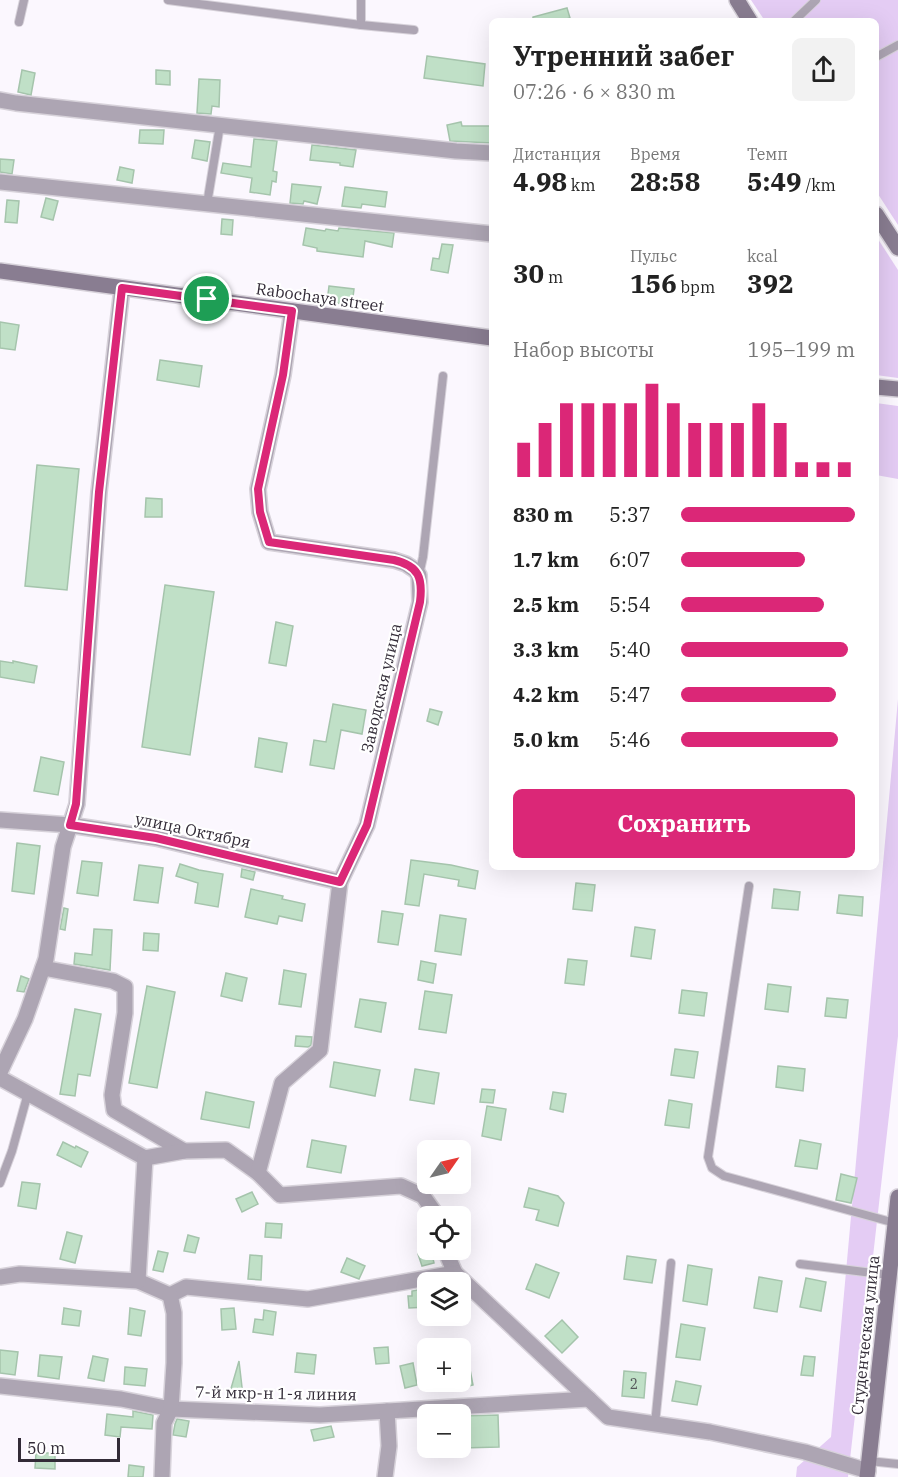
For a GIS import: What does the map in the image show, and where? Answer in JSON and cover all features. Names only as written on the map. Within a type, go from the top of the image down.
[{"type":"street","points":[[737,0],[748,18]]},
{"type":"street","points":[[0,100],[444,150],[489,153]]},
{"type":"street","points":[[0,182],[489,234]]},
{"type":"street","points":[[879,219],[898,248]]},
{"type":"street","name":"Rabochaya street","points":[[0,271],[489,338]]},
{"type":"street","points":[[0,1072],[25,1019],[46,959],[63,847],[76,804],[99,492],[122,288]]},
{"type":"street","points":[[292,311],[283,375],[258,489],[260,512],[269,542],[394,560],[406,564],[419,575]]},
{"type":"street","points":[[879,387],[898,389]]},
{"type":"street","name":"Заводская улица","points":[[258,1173],[282,1083],[320,1050],[340,882],[367,825],[420,602],[419,575]]},
{"type":"street","name":"улица Октября","points":[[0,820],[70,825],[156,838],[340,882]]},
{"type":"street","points":[[43,968],[113,981],[124,987],[125,1013],[112,1095],[114,1110],[184,1150]]},
{"type":"street","points":[[0,1078],[144,1158],[184,1150],[226,1150],[258,1173],[280,1196],[400,1186],[423,1196],[430,1206]]},
{"type":"street","points":[[138,1281],[144,1158]]},
{"type":"street","name":"Студенческая улица","points":[[868,1470],[892,1301],[889,1275],[898,1199]]},
{"type":"street","points":[[0,1277],[20,1274],[138,1281],[170,1295]]},
{"type":"street","points":[[170,1295],[186,1287],[308,1299],[417,1280]]},
{"type":"street","points":[[471,1288],[608,1417],[710,1432],[805,1452],[868,1470]]},
{"type":"street","points":[[162,1477],[164,1423],[171,1409],[174,1363],[174,1313],[170,1295]]},
{"type":"street","name":"7-й мкр-н 1-я линия","points":[[0,1386],[121,1399],[171,1409],[320,1415],[590,1399]]},
{"type":"street","points":[[385,1477],[389,1446],[387,1411]]},
{"type":"lane","points":[[19,22],[24,0]]},
{"type":"lane","points":[[168,0],[361,26],[414,30]]},
{"type":"lane","points":[[361,0],[361,26]]},
{"type":"lane","points":[[797,18],[816,0]]},
{"type":"lane","points":[[879,55],[898,45]]},
{"type":"lane","points":[[207,204],[220,125]]},
{"type":"lane","points":[[419,575],[423,557],[443,376]]},
{"type":"lane","points":[[749,886],[708,1157],[712,1167],[724,1176],[895,1223]]},
{"type":"lane","points":[[0,1183],[12,1151],[28,1093]]},
{"type":"lane","points":[[655,1424],[671,1263]]},
{"type":"lane","points":[[800,1264],[889,1275]]},
{"type":"lane","points":[[868,1470],[898,1464]]},
{"type":"shaded area","points":[[751,0],[898,0],[898,225],[879,196],[879,18],[763,18]]},
{"type":"shaded area","points":[[879,241],[898,270],[898,378],[879,375]]},
{"type":"shaded area","points":[[879,403],[898,406],[898,479],[879,476]]},
{"type":"shaded area","points":[[898,699],[898,1036],[848,1477],[796,1477],[797,1467],[831,1437]]},
{"type":"building","points":[[567,8],[570,18],[533,18]]},
{"type":"building","points":[[427,56],[485,64],[483,86],[424,78]]},
{"type":"building","points":[[22,70],[35,73],[31,95],[18,92]]},
{"type":"building","points":[[156,70],[170,71],[170,85],[156,84]]},
{"type":"building","points":[[199,79],[220,80],[219,107],[212,106],[211,114],[197,113]]},
{"type":"building","points":[[461,122],[462,126],[489,126],[489,143],[450,141],[447,125]]},
{"type":"building","points":[[140,130],[164,130],[163,144],[139,143]]},
{"type":"building","points":[[254,139],[277,141],[273,171],[277,172],[276,182],[272,181],[270,195],[250,192],[252,178],[221,173],[223,163],[251,167]]},
{"type":"building","points":[[195,140],[210,142],[207,161],[192,158]]},
{"type":"building","points":[[312,145],[356,150],[353,167],[340,165],[340,163],[310,160]]},
{"type":"building","points":[[0,159],[14,160],[12,174],[0,172]]},
{"type":"building","points":[[120,167],[134,170],[132,183],[117,180]]},
{"type":"building","points":[[292,184],[321,187],[317,204],[304,201],[303,204],[290,203]]},
{"type":"building","points":[[345,187],[387,192],[385,207],[362,204],[361,208],[342,206]]},
{"type":"building","points":[[46,198],[58,201],[53,220],[41,217]]},
{"type":"building","points":[[7,200],[19,201],[17,223],[5,222]]},
{"type":"building","points":[[222,219],[233,220],[232,235],[221,234]]},
{"type":"building","points":[[306,228],[325,231],[326,229],[338,231],[339,228],[394,233],[392,247],[365,241],[363,257],[317,251],[317,248],[303,245]]},
{"type":"building","points":[[442,244],[453,245],[448,273],[431,270],[433,258],[439,259]]},
{"type":"building","points":[[329,286],[354,289],[352,305],[327,302]]},
{"type":"building","points":[[0,322],[19,325],[15,350],[0,348]]},
{"type":"building","points":[[160,360],[202,366],[199,387],[157,380]]},
{"type":"building","points":[[37,465],[79,469],[67,590],[25,586]]},
{"type":"building","points":[[146,498],[162,499],[162,517],[145,517]]},
{"type":"building","points":[[165,585],[214,592],[190,755],[142,747]]},
{"type":"building","points":[[276,622],[293,626],[286,666],[269,663]]},
{"type":"building","points":[[0,661],[37,666],[34,683],[0,677]]},
{"type":"building","points":[[333,704],[366,710],[362,734],[341,730],[334,769],[310,765],[314,740],[326,742]]},
{"type":"building","points":[[430,709],[442,712],[438,725],[427,721]]},
{"type":"building","points":[[259,738],[287,743],[282,772],[255,767]]},
{"type":"building","points":[[41,757],[64,762],[58,795],[34,791]]},
{"type":"building","points":[[17,843],[40,846],[34,894],[12,891]]},
{"type":"building","points":[[411,860],[478,871],[475,889],[458,886],[459,880],[424,874],[419,906],[405,904]]},
{"type":"building","points":[[82,861],[102,863],[98,896],[77,893]]},
{"type":"building","points":[[180,864],[223,874],[218,907],[195,903],[198,883],[176,876]]},
{"type":"building","points":[[139,865],[163,868],[158,903],[134,900]]},
{"type":"building","points":[[242,869],[255,872],[253,880],[241,877]]},
{"type":"building","points":[[576,883],[595,885],[592,911],[573,909]]},
{"type":"building","points":[[251,889],[283,896],[282,899],[305,904],[302,921],[279,916],[277,924],[245,917]]},
{"type":"building","points":[[774,889],[800,892],[798,910],[772,908]]},
{"type":"building","points":[[839,895],[863,897],[862,916],[837,913]]},
{"type":"building","points":[[64,908],[68,909],[65,930],[60,929]]},
{"type":"building","points":[[382,911],[403,914],[398,945],[378,942]]},
{"type":"building","points":[[440,915],[466,919],[461,955],[435,951]]},
{"type":"building","points":[[635,927],[655,930],[651,959],[631,956]]},
{"type":"building","points":[[94,929],[112,930],[110,970],[74,964],[75,953],[92,955]]},
{"type":"building","points":[[144,933],[159,934],[158,951],[143,950]]},
{"type":"building","points":[[568,959],[587,961],[584,985],[565,983]]},
{"type":"building","points":[[421,961],[436,964],[433,983],[418,980]]},
{"type":"building","points":[[284,970],[306,974],[301,1007],[279,1004]]},
{"type":"building","points":[[226,973],[247,978],[242,1001],[221,996]]},
{"type":"building","points":[[21,976],[29,979],[24,992],[17,991]]},
{"type":"building","points":[[768,984],[791,987],[788,1012],[765,1009]]},
{"type":"building","points":[[147,986],[175,992],[157,1088],[129,1083]]},
{"type":"building","points":[[682,990],[707,993],[704,1016],[679,1013]]},
{"type":"building","points":[[425,991],[452,995],[446,1033],[419,1029]]},
{"type":"building","points":[[827,998],[848,1000],[846,1018],[825,1016]]},
{"type":"building","points":[[360,999],[386,1003],[381,1032],[355,1027]]},
{"type":"building","points":[[75,1009],[101,1014],[90,1076],[78,1074],[75,1096],[60,1094]]},
{"type":"building","points":[[296,1036],[312,1037],[311,1045],[308,1047],[295,1046]]},
{"type":"building","points":[[675,1049],[698,1052],[694,1078],[671,1075]]},
{"type":"building","points":[[334,1062],[380,1070],[375,1096],[330,1087]]},
{"type":"building","points":[[778,1066],[805,1069],[803,1091],[776,1087]]},
{"type":"building","points":[[415,1069],[439,1073],[434,1104],[410,1100]]},
{"type":"building","points":[[482,1089],[495,1090],[493,1103],[480,1102]]},
{"type":"building","points":[[206,1092],[254,1102],[249,1128],[201,1119]]},
{"type":"building","points":[[553,1092],[566,1094],[563,1112],[550,1109]]},
{"type":"building","points":[[669,1100],[692,1104],[689,1128],[665,1125]]},
{"type":"building","points":[[487,1106],[506,1109],[501,1140],[482,1136]]},
{"type":"building","points":[[312,1140],[346,1146],[341,1173],[307,1167]]},
{"type":"building","points":[[800,1140],[821,1144],[817,1169],[795,1166]]},
{"type":"building","points":[[63,1142],[88,1152],[81,1167],[57,1155]]},
{"type":"building","points":[[841,1174],[857,1178],[851,1203],[836,1200]]},
{"type":"building","points":[[22,1182],[40,1184],[36,1209],[18,1206]]},
{"type":"building","points":[[529,1188],[558,1196],[564,1203],[558,1226],[536,1220],[539,1210],[524,1207]]},
{"type":"building","points":[[252,1192],[258,1204],[242,1212],[236,1199]]},
{"type":"building","points":[[266,1223],[282,1224],[281,1238],[265,1237]]},
{"type":"building","points":[[67,1232],[82,1236],[75,1263],[60,1259]]},
{"type":"building","points":[[188,1235],[199,1238],[195,1253],[184,1251]]},
{"type":"building","points":[[158,1251],[168,1253],[163,1272],[153,1270]]},
{"type":"building","points":[[250,1255],[262,1256],[261,1280],[248,1279]]},
{"type":"building","points":[[627,1256],[656,1260],[652,1283],[624,1279]]},
{"type":"building","points":[[347,1258],[365,1266],[359,1279],[341,1272]]},
{"type":"building","points":[[420,1260],[433,1260],[434,1263],[422,1266]]},
{"type":"building","points":[[536,1264],[559,1273],[549,1298],[526,1289]]},
{"type":"building","points":[[688,1265],[712,1269],[707,1305],[683,1301]]},
{"type":"building","points":[[759,1277],[782,1281],[777,1312],[754,1308]]},
{"type":"building","points":[[806,1278],[826,1282],[821,1311],[800,1307]]},
{"type":"building","points":[[417,1290],[417,1308],[409,1308],[408,1296],[412,1296],[412,1291]]},
{"type":"building","points":[[64,1308],[81,1311],[79,1326],[62,1324]]},
{"type":"building","points":[[130,1308],[145,1311],[141,1336],[128,1334]]},
{"type":"building","points":[[234,1308],[236,1329],[222,1330],[221,1309]]},
{"type":"building","points":[[264,1310],[276,1312],[273,1335],[253,1332],[255,1319],[263,1320]]},
{"type":"building","points":[[562,1320],[578,1337],[562,1353],[545,1336]]},
{"type":"building","points":[[681,1324],[705,1328],[700,1360],[676,1357]]},
{"type":"building","points":[[388,1347],[389,1363],[376,1364],[374,1348]]},
{"type":"building","points":[[0,1350],[18,1352],[15,1375],[0,1373]]},
{"type":"building","points":[[297,1353],[316,1355],[314,1374],[295,1372]]},
{"type":"building","points":[[40,1355],[62,1357],[59,1379],[38,1376]]},
{"type":"building","points":[[93,1356],[108,1359],[104,1381],[88,1378]]},
{"type":"building","points":[[804,1356],[815,1357],[813,1376],[801,1375]]},
{"type":"building","points":[[239,1361],[243,1396],[230,1392]]},
{"type":"building","points":[[413,1363],[417,1385],[405,1388],[400,1366]]},
{"type":"building","points":[[125,1367],[147,1369],[145,1386],[124,1384]]},
{"type":"building","points":[[624,1371],[646,1373],[644,1398],[622,1396]]},
{"type":"building","points":[[676,1381],[701,1386],[697,1405],[672,1401]]},
{"type":"building","points":[[133,1411],[153,1415],[152,1429],[121,1427],[120,1437],[105,1435],[107,1414],[133,1417]]},
{"type":"building","points":[[498,1415],[499,1447],[471,1448],[471,1416]]},
{"type":"building","points":[[177,1419],[189,1421],[186,1437],[173,1435]]},
{"type":"building","points":[[331,1426],[334,1437],[314,1441],[311,1430]]},
{"type":"building","points":[[36,1453],[55,1453],[55,1469],[35,1468]]},
{"type":"building","points":[[129,1465],[144,1467],[143,1477],[128,1477]]},
{"type":"route","points":[[122,288],[207,299],[292,311],[283,375],[258,489],[260,512],[269,542],[394,560],[406,564],[419,575],[420,602],[367,825],[340,882],[156,838],[70,825],[76,804],[99,492],[122,288]]}]
